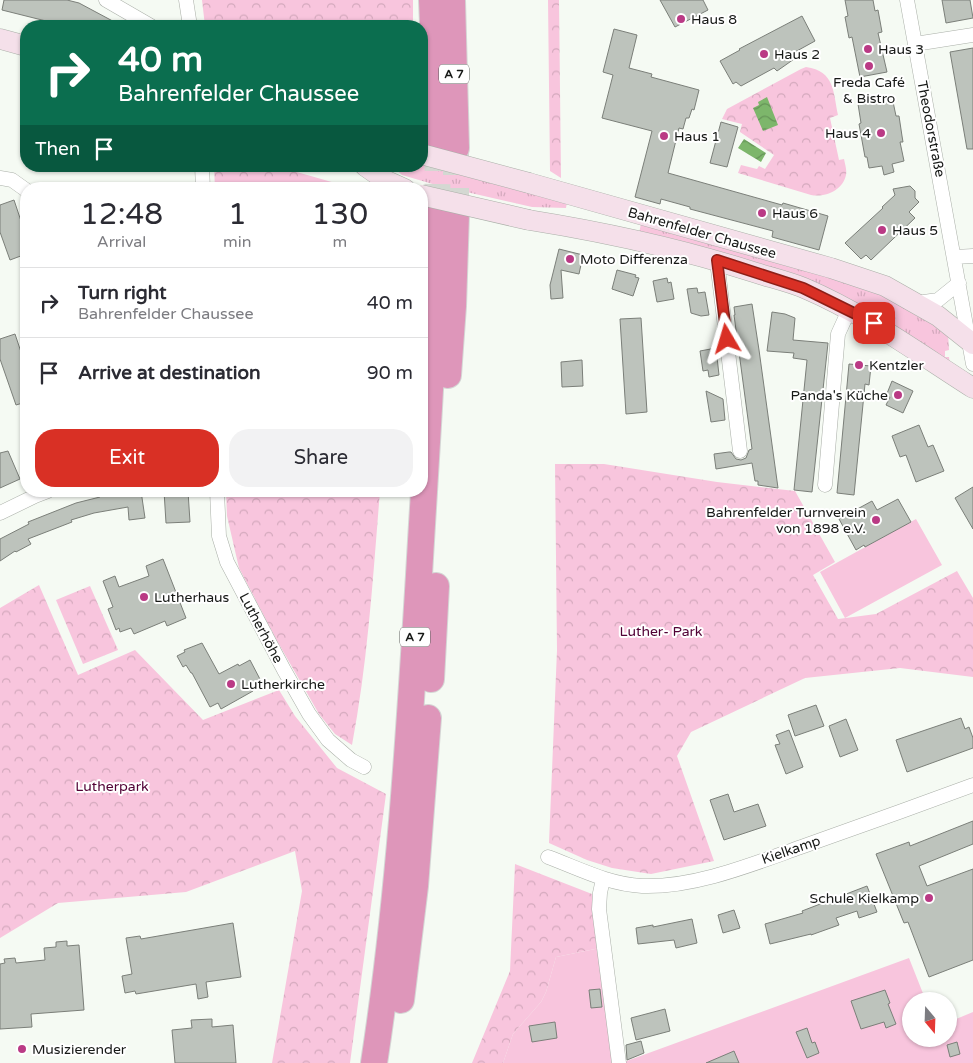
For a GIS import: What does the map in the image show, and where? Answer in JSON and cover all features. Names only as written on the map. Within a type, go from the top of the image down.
[{"type":"highway","name":"A 7","points":[[432,0],[438,148]]},
{"type":"highway","name":"A 7","points":[[438,148],[452,0]]},
{"type":"highway","name":"A 7","points":[[428,416],[438,206]]},
{"type":"highway","name":"A 7","points":[[392,1063],[415,886],[424,777],[453,306],[438,206]]},
{"type":"highway","name":"A 7","points":[[374,1063],[400,842],[411,707],[423,497]]},
{"type":"main road","points":[[0,39],[20,44]]},
{"type":"main road","name":"Bahrenfelder Chaussee","points":[[438,148],[530,183],[575,197],[831,268],[885,286],[938,316],[971,343]]},
{"type":"main road","points":[[374,172],[389,182]]},
{"type":"main road","name":"Bahrenfelder Chaussee","points":[[438,206],[599,231],[717,260],[803,288],[850,310],[886,330],[973,388]]},
{"type":"street","points":[[106,0],[141,20]]},
{"type":"street","points":[[186,0],[189,20]]},
{"type":"street","name":"Theodorstraße","points":[[907,0],[955,257],[966,283],[973,364]]},
{"type":"street","points":[[915,44],[973,35]]},
{"type":"street","points":[[0,178],[12,180],[20,186]]},
{"type":"street","points":[[955,257],[973,256]]},
{"type":"street","points":[[717,260],[740,451]]},
{"type":"street","points":[[916,303],[938,300],[966,283]]},
{"type":"street","points":[[825,484],[838,334],[850,310]]},
{"type":"street","points":[[0,513],[33,497]]},
{"type":"street","name":"Lutherhöhe","points":[[217,497],[219,536],[227,562],[284,670],[309,714],[328,740],[351,760],[364,767]]},
{"type":"street","name":"Kielkamp","points":[[548,857],[603,879],[643,886],[679,883],[759,862],[973,785]]},
{"type":"street","points":[[603,879],[599,909],[619,1063]]},
{"type":"green space","points":[[202,0],[413,0],[413,20],[204,20]]},
{"type":"green space","points":[[548,0],[559,0],[561,178],[550,171]]},
{"type":"green space","points":[[806,67],[823,73],[831,84],[838,115],[830,118],[839,160],[844,159],[846,169],[844,180],[837,189],[827,194],[816,196],[738,173],[741,165],[757,169],[759,166],[765,169],[774,155],[740,132],[742,124],[722,119],[727,109]]},
{"type":"green space","points":[[428,163],[567,202],[566,208],[532,207],[436,185],[402,175],[399,172],[428,172]]},
{"type":"green space","points":[[214,172],[297,172],[332,182],[215,182]]},
{"type":"green space","points":[[641,223],[874,290],[948,333],[949,350],[945,351],[945,357],[949,357],[950,366],[882,319],[825,287],[639,234]]},
{"type":"green space","name":"Luther- Park","points":[[555,464],[604,464],[717,482],[795,491],[835,562],[813,575],[838,619],[876,614],[957,571],[973,598],[973,677],[900,668],[805,678],[691,732],[677,756],[714,861],[651,874],[612,868],[587,860],[549,843],[557,650]]},
{"type":"green space","points":[[226,497],[380,497],[366,650],[352,745],[335,734],[319,714],[276,639],[239,568],[227,516]]},
{"type":"green space","points":[[916,519],[942,565],[845,618],[820,572]]},
{"type":"green space","name":"Lutherpark","points":[[39,585],[78,675],[135,650],[203,720],[279,690],[295,716],[337,768],[386,794],[350,1063],[272,1063],[302,891],[295,851],[186,892],[58,903],[0,938],[0,608]]},
{"type":"green space","points":[[90,586],[118,650],[83,664],[56,600]]},
{"type":"green space","points":[[515,864],[592,894],[600,948],[556,957],[546,992],[541,1002],[513,1034],[503,1063],[472,1063],[510,971]]},
{"type":"green space","points":[[600,948],[624,1062],[909,958],[922,992],[902,992],[902,1048],[958,1048],[958,1018],[973,1012],[973,1063],[503,1063],[513,1034],[541,1002],[546,992],[556,957]]},
{"type":"water","points":[[767,97],[778,125],[763,131],[753,108],[759,105],[758,102]]},
{"type":"water","points":[[744,139],[766,153],[761,162],[738,148]]},
{"type":"building","points":[[4,0],[67,0],[79,3],[111,20],[42,20],[2,10]]},
{"type":"building","name":"Haus 8","points":[[660,0],[703,0],[708,10],[675,27]]},
{"type":"building","name":"Haus 3","points":[[845,0],[873,0],[875,11],[878,10],[882,32],[878,33],[887,72],[860,77],[852,37],[849,38],[845,17],[848,16]]},
{"type":"building","points":[[942,0],[970,0],[973,18],[946,23]]},
{"type":"building","name":"Haus 2","points":[[802,16],[815,41],[795,52],[797,57],[777,71],[774,68],[741,86],[736,82],[733,84],[720,61]]},
{"type":"building","points":[[614,29],[637,35],[629,68],[652,74],[651,77],[699,90],[694,110],[692,109],[689,118],[686,118],[683,129],[679,128],[668,173],[828,216],[819,250],[772,237],[773,231],[690,209],[690,207],[661,199],[660,204],[635,197],[652,131],[602,118],[613,75],[603,72]]},
{"type":"building","points":[[973,48],[973,149],[967,149],[950,52]]},
{"type":"building","name":"Haus 4","points":[[892,97],[896,116],[899,116],[903,142],[900,142],[904,161],[892,164],[894,172],[884,175],[882,166],[869,168],[859,124],[861,123],[858,104]]},
{"type":"building","points":[[721,122],[738,127],[727,167],[710,163]]},
{"type":"building","name":"Haus 5","points":[[910,186],[915,191],[915,198],[919,202],[909,212],[915,218],[871,260],[866,255],[861,259],[845,243],[895,195],[893,189]]},
{"type":"building","points":[[14,200],[20,218],[20,256],[10,260],[0,232],[0,205]]},
{"type":"building","points":[[559,249],[583,255],[579,274],[561,270],[563,298],[551,299],[550,285]]},
{"type":"building","points":[[617,270],[636,275],[635,277],[639,278],[633,296],[612,289]]},
{"type":"building","points":[[667,278],[668,283],[671,282],[674,299],[657,302],[653,281]]},
{"type":"building","points":[[697,288],[698,293],[705,292],[709,315],[701,316],[691,313],[687,289]]},
{"type":"building","points":[[752,304],[778,488],[758,485],[758,481],[755,481],[752,463],[716,469],[714,454],[731,452],[736,459],[741,460],[746,458],[749,450],[752,449],[734,307]]},
{"type":"building","points":[[772,312],[795,318],[793,340],[828,343],[812,492],[794,490],[807,360],[793,358],[794,353],[767,351]]},
{"type":"building","points":[[641,318],[647,412],[626,414],[620,319]]},
{"type":"building","points":[[15,334],[20,349],[20,404],[16,405],[0,359],[0,339]]},
{"type":"building","points":[[716,348],[719,375],[709,377],[708,370],[703,371],[700,351]]},
{"type":"building","points":[[582,360],[583,386],[562,387],[561,362]]},
{"type":"building","points":[[849,364],[871,366],[869,385],[865,384],[854,495],[837,493]]},
{"type":"building","points":[[892,381],[913,391],[903,413],[886,405],[890,397],[886,396]]},
{"type":"building","points":[[706,391],[723,399],[725,420],[711,422]]},
{"type":"building","points":[[919,425],[928,447],[933,445],[944,471],[916,482],[906,455],[900,457],[892,436]]},
{"type":"building","points":[[8,451],[20,479],[0,488],[0,453]]},
{"type":"building","points":[[973,487],[973,529],[955,498]]},
{"type":"building","points":[[100,497],[142,497],[145,518],[129,520],[128,507],[94,513],[71,520],[72,522],[28,539],[31,544],[15,551],[0,561],[0,539],[29,524],[28,522],[76,503]]},
{"type":"building","points":[[164,497],[188,497],[190,522],[166,523]]},
{"type":"building","name":"Bahrenfelder Turnverein von 1898 e.V.","points":[[898,499],[911,522],[856,550],[839,519],[872,501],[877,510]]},
{"type":"building","name":"Lutherhaus","points":[[163,559],[186,618],[167,626],[165,621],[134,634],[131,628],[120,632],[119,628],[116,630],[108,609],[113,607],[103,581],[115,576],[119,587],[149,576],[146,566]]},
{"type":"building","name":"Lutherkirche","points":[[202,643],[219,674],[250,660],[262,683],[252,688],[253,691],[221,709],[218,703],[210,707],[192,673],[186,665],[183,667],[177,656],[185,652],[184,650]]},
{"type":"building","points":[[816,705],[824,726],[795,736],[788,715]]},
{"type":"building","points":[[961,718],[965,729],[969,727],[973,738],[973,748],[907,772],[896,740]]},
{"type":"building","points":[[846,719],[858,750],[840,757],[829,726]]},
{"type":"building","points":[[789,730],[803,767],[786,774],[775,745],[780,744],[776,735]]},
{"type":"building","points":[[728,794],[734,812],[758,804],[766,826],[724,840],[710,800]]},
{"type":"building","points":[[973,821],[973,844],[919,866],[927,886],[973,869],[973,960],[929,977],[908,922],[904,923],[876,854],[909,842],[910,846]]},
{"type":"building","points":[[867,886],[877,912],[859,918],[857,911],[836,918],[839,925],[811,935],[770,944],[765,924],[803,913],[802,911]]},
{"type":"building","points":[[734,910],[740,928],[723,933],[718,915]]},
{"type":"building","points":[[692,919],[697,943],[676,948],[674,940],[638,944],[636,928],[653,925],[653,927]]},
{"type":"building","points":[[233,923],[241,977],[206,982],[208,997],[198,999],[196,984],[136,994],[135,991],[125,993],[122,976],[132,974],[126,938],[140,936],[141,939]]},
{"type":"building","points":[[67,941],[67,946],[79,945],[84,1010],[31,1014],[32,1027],[0,1029],[0,964],[5,963],[4,959],[15,958],[16,963],[45,960],[44,948],[56,947],[56,942]]},
{"type":"building","points":[[600,989],[602,1007],[591,1008],[589,990]]},
{"type":"building","points":[[885,990],[896,1024],[886,1028],[884,1022],[861,1029],[851,1001]]},
{"type":"building","points":[[665,1009],[670,1031],[636,1040],[631,1018]]},
{"type":"building","points":[[212,1019],[212,1027],[233,1025],[236,1063],[175,1063],[172,1030],[192,1028],[191,1020]]},
{"type":"building","points":[[555,1022],[557,1038],[532,1042],[529,1026]]},
{"type":"building","points":[[807,1028],[812,1043],[815,1042],[819,1053],[807,1058],[796,1032]]},
{"type":"building","points":[[641,1041],[644,1053],[627,1060],[626,1045]]},
{"type":"building","points":[[958,1046],[960,1054],[950,1057],[948,1048],[958,1048]]},
{"type":"building","points":[[734,1051],[739,1063],[706,1063]]},
{"type":"tunnel","points":[[437,210],[438,144]]},
{"type":"tunnel","points":[[456,148],[456,214]]},
{"type":"place","name":"Haus 8","points":[[681,19]]},
{"type":"place","name":"Haus 3","points":[[868,49]]},
{"type":"place","name":"Haus 2","points":[[764,54]]},
{"type":"place","name":"Freda Café & Bistro","points":[[869,66]]},
{"type":"place","name":"Haus 4","points":[[881,133]]},
{"type":"place","name":"Haus 1","points":[[664,136]]},
{"type":"place","name":"Haus 6","points":[[762,213]]},
{"type":"place","name":"Haus 5","points":[[882,230]]},
{"type":"place","name":"Moto Differenza","points":[[570,259]]},
{"type":"place","name":"Kentzler","points":[[859,365]]},
{"type":"place","name":"Panda's Küche","points":[[898,395]]},
{"type":"place","name":"Bahrenfelder Turnverein von 1898 e.V.","points":[[876,520]]},
{"type":"place","name":"Lutherhaus","points":[[144,597]]},
{"type":"place","name":"Lutherkirche","points":[[231,684]]},
{"type":"place","name":"Schule Kielkamp","points":[[929,898]]},
{"type":"place","name":"Musizierender","points":[[22,1049]]},
{"type":"route","points":[[727,339],[717,260],[803,288],[874,323]]}]
